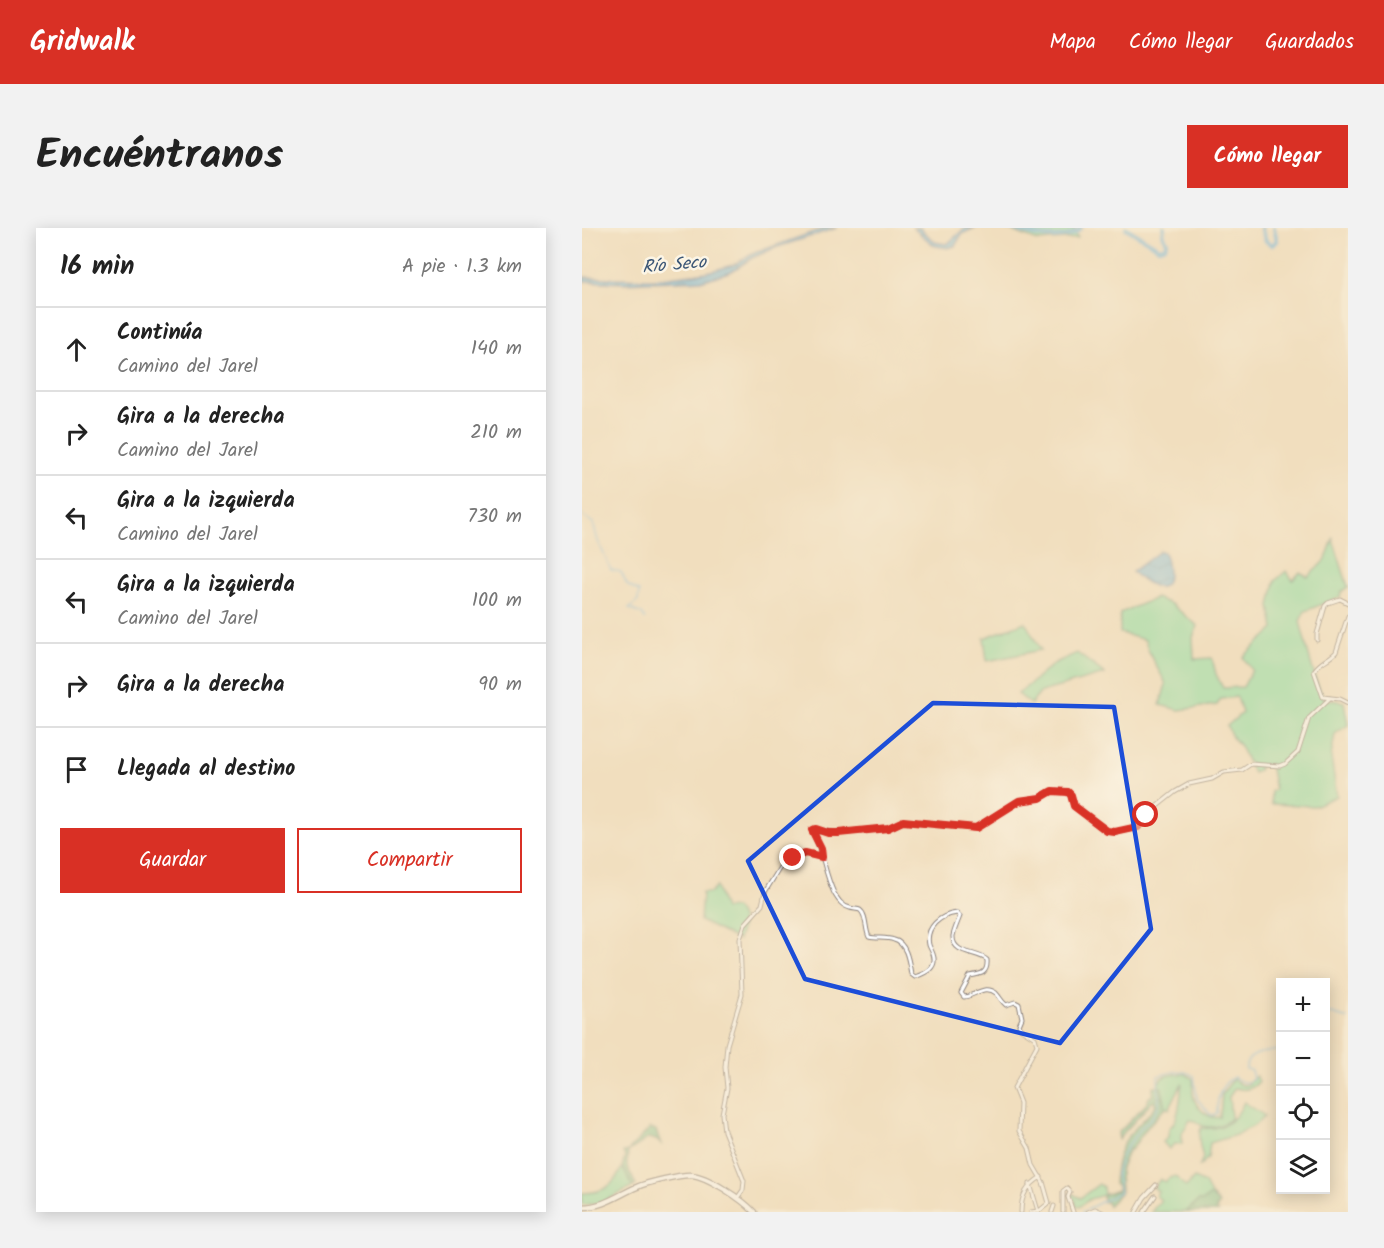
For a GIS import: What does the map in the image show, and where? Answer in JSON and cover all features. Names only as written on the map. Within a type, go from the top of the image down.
[{"type":"street","points":[[1317,640],[1325,606],[1340,599],[1348,603]]},
{"type":"street","points":[[1348,616],[1336,652],[1332,657],[1322,661],[1314,671],[1323,697],[1340,699],[1348,703]]},
{"type":"street","points":[[1031,1212],[1039,1211],[1048,1203],[1041,1177],[1033,1165],[1029,1148],[1019,1131],[1020,1103],[1014,1088],[1037,1045],[1035,1038],[1021,1029],[1019,1025],[1022,1018],[1019,1004],[1015,1002],[1006,1005],[994,991],[987,989],[963,997],[961,993],[970,976],[981,974],[987,969],[987,960],[960,950],[955,944],[953,936],[960,916],[957,913],[939,919],[930,929],[929,944],[934,956],[934,964],[930,970],[915,977],[911,974],[906,954],[900,943],[894,940],[869,937],[860,910],[843,905],[836,895],[827,876],[821,848],[812,830],[838,833],[888,828],[903,821],[976,828],[1019,801],[1040,798],[1052,791],[1068,792],[1074,806],[1107,831],[1115,832],[1138,827],[1146,815],[1189,784],[1212,779],[1224,772],[1242,770],[1251,764],[1280,766],[1286,764],[1298,752],[1310,718],[1330,698]]},
{"type":"street","points":[[738,1197],[743,1190],[744,1181],[724,1131],[722,1114],[727,1088],[725,1067],[727,1046],[742,994],[740,939],[745,924],[762,905],[765,892],[782,864],[805,853],[822,857]]},
{"type":"street","points":[[582,1207],[595,1207],[639,1186],[692,1175],[738,1197],[754,1212]]},
{"type":"street","points":[[1021,1212],[1022,1198],[1030,1184],[1041,1177]]},
{"type":"street","points":[[1030,1184],[1039,1211]]},
{"type":"street","points":[[1137,1212],[1144,1198],[1156,1185]]},
{"type":"street","points":[[1063,1212],[1064,1190],[1067,1188],[1070,1192],[1068,1197],[1073,1212]]},
{"type":"street","points":[[1144,1212],[1155,1196]]},
{"type":"street","points":[[1052,1212],[1054,1206]]},
{"type":"street","points":[[1088,1212],[1095,1209],[1102,1212]]},
{"type":"highlighted area","points":[[933,703],[1114,707],[1151,929],[1060,1043],[805,979],[748,861]]},
{"type":"green space","points":[[1004,228],[1074,228],[1078,238],[1038,241]]},
{"type":"green space","points":[[1333,539],[1348,587],[1341,592],[1340,597],[1305,611],[1300,621],[1322,694],[1327,699],[1344,702],[1348,725],[1335,734],[1331,757],[1337,796],[1314,806],[1271,804],[1271,791],[1275,790],[1270,764],[1259,766],[1258,771],[1253,773],[1227,726],[1242,713],[1237,697],[1221,699],[1217,705],[1179,710],[1160,705],[1166,684],[1145,640],[1120,633],[1120,613],[1156,598],[1171,604],[1198,626],[1193,637],[1194,659],[1212,658],[1223,688],[1243,687],[1252,670],[1243,657],[1274,629],[1270,606],[1275,581],[1286,571],[1293,580],[1300,572],[1308,577],[1326,559]]},
{"type":"green space","points":[[1025,622],[1041,650],[987,661],[984,638]]},
{"type":"green space","points":[[1077,653],[1105,674],[1041,692],[1031,704],[1018,694],[1055,663]]},
{"type":"green space","points":[[716,887],[724,909],[735,908],[740,916],[741,927],[738,940],[700,921],[702,893],[710,893]]},
{"type":"green space","points":[[1186,1074],[1193,1079],[1196,1103],[1206,1114],[1215,1117],[1220,1117],[1222,1094],[1233,1079],[1242,1085],[1247,1085],[1256,1076],[1259,1081],[1248,1089],[1235,1088],[1229,1097],[1232,1118],[1211,1127],[1190,1120],[1182,1133],[1182,1144],[1175,1144],[1169,1149],[1163,1142],[1168,1137],[1169,1128],[1173,1125],[1177,1114],[1182,1083],[1169,1109],[1166,1107],[1161,1087],[1158,1087],[1162,1078]]},
{"type":"green space","points":[[1153,1086],[1161,1087],[1166,1107],[1149,1125],[1131,1150],[1129,1149],[1120,1171],[1121,1192],[1108,1206],[1107,1202],[1103,1202],[1103,1195],[1118,1190],[1118,1186],[1114,1184],[1118,1158],[1123,1145],[1156,1104],[1153,1101],[1119,1141],[1118,1133],[1147,1103],[1149,1097],[1152,1096]]},
{"type":"green space","points":[[1244,1102],[1265,1116],[1254,1126],[1236,1135],[1210,1143],[1208,1158],[1199,1167],[1203,1157],[1199,1139],[1201,1128],[1216,1128],[1232,1120]]},
{"type":"green space","points":[[650,1128],[656,1130],[661,1144],[649,1138],[628,1152],[627,1166],[636,1185],[633,1187],[622,1167],[625,1157],[623,1152],[628,1151]]},
{"type":"green space","points":[[622,1167],[633,1187],[601,1203],[582,1205],[582,1193],[596,1192],[606,1188],[619,1174]]},
{"type":"green space","points":[[1175,1176],[1186,1187],[1194,1178],[1205,1183],[1211,1195],[1203,1201],[1198,1201],[1186,1212],[1151,1212],[1161,1200],[1156,1196],[1158,1191],[1154,1188],[1160,1179],[1165,1182]]},
{"type":"green space","points":[[1099,1184],[1103,1187],[1104,1195],[1090,1199],[1079,1207],[1075,1206],[1075,1201],[1070,1196],[1071,1193],[1080,1198]]},
{"type":"green space","points":[[1211,1195],[1219,1204],[1216,1210],[1218,1212],[1186,1212],[1198,1201],[1203,1201]]},
{"type":"water","points":[[825,228],[837,228],[775,248],[752,258],[732,271],[705,280],[622,283],[582,281],[582,277],[653,279],[707,272],[733,265],[754,253]]},
{"type":"water","points":[[913,228],[920,228],[935,242],[947,244],[965,228],[975,228],[962,234],[955,246],[948,248],[935,246]]},
{"type":"water","points":[[1160,551],[1164,552],[1168,574],[1166,584],[1157,587],[1132,572]]},
{"type":"waterway","name":"Río Seco","points":[[1010,228],[1047,237],[1066,236],[1081,228]]},
{"type":"waterway","name":"Río Seco","points":[[1126,228],[1159,248],[1165,246],[1167,242],[1163,234],[1164,228]]},
{"type":"waterway","name":"Río Seco","points":[[1261,228],[1266,241],[1272,245],[1277,241],[1274,228]]},
{"type":"waterway","points":[[582,515],[593,523],[611,570],[621,572],[627,585],[639,592],[638,601],[629,609],[642,614],[645,619]]},
{"type":"waterway","points":[[1330,1014],[1348,1019]]},
{"type":"waterway","points":[[1082,1212],[1120,1192],[1116,1174],[1123,1153],[1159,1105],[1158,1076],[1181,1071],[1194,1076],[1197,1099],[1211,1115],[1215,1115],[1220,1092],[1225,1083],[1234,1077],[1244,1082],[1253,1079],[1251,1070],[1246,1069],[1249,1059],[1263,1052],[1276,1050]]},
{"type":"route","points":[[793,858],[805,853],[822,857],[821,848],[812,830],[838,833],[888,828],[903,821],[976,828],[1019,801],[1040,798],[1052,791],[1068,792],[1074,806],[1107,831],[1115,832],[1138,827],[1146,815]]}]
